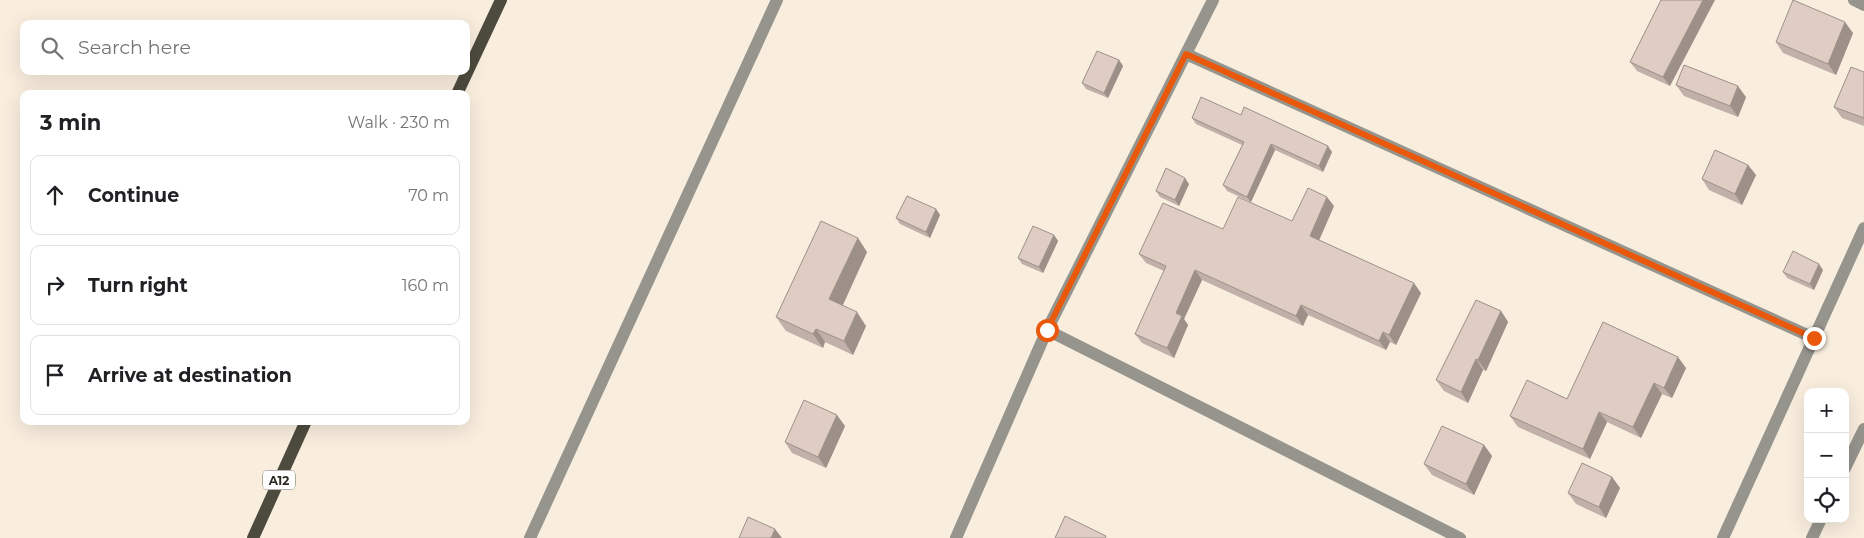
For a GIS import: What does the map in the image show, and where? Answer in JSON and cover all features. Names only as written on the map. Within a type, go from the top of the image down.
[{"type":"main road","points":[[470,66],[501,0]]},
{"type":"main road","points":[[459,90],[466,75]]},
{"type":"main road","name":"A12","points":[[252,538],[304,425]]},
{"type":"street","points":[[530,538],[778,0]]},
{"type":"street","points":[[956,538],[1047,330],[1213,0]]},
{"type":"street","points":[[1854,0],[1864,4]]},
{"type":"street","points":[[1186,54],[1814,338]]},
{"type":"street","points":[[1723,538],[1864,228]]},
{"type":"street","points":[[1047,330],[1460,538]]},
{"type":"street","points":[[1849,460],[1864,429]]},
{"type":"street","points":[[1812,538],[1819,523]]},
{"type":"building","points":[[1661,0],[1703,0],[1663,77],[1630,62]]},
{"type":"building","points":[[1793,0],[1845,22],[1828,64],[1776,42]]},
{"type":"building","points":[[1097,51],[1119,60],[1104,93],[1082,83]]},
{"type":"building","points":[[1684,65],[1738,86],[1730,106],[1676,85]]},
{"type":"building","points":[[1851,67],[1864,72],[1864,118],[1834,107]]},
{"type":"building","points":[[1201,97],[1241,115],[1244,107],[1328,146],[1319,166],[1271,144],[1247,197],[1223,185],[1244,142],[1192,118]]},
{"type":"building","points":[[1715,150],[1748,165],[1735,194],[1702,179]]},
{"type":"building","points":[[1166,168],[1185,178],[1175,200],[1156,191]]},
{"type":"building","points":[[1308,188],[1327,197],[1310,236],[1414,283],[1389,335],[1383,332],[1379,341],[1301,305],[1296,316],[1195,270],[1176,313],[1182,316],[1167,348],[1135,334],[1166,266],[1139,254],[1163,203],[1223,229],[1238,197],[1292,221]]},
{"type":"building","points":[[907,196],[936,209],[926,232],[896,218]]},
{"type":"building","points":[[821,221],[858,238],[829,299],[857,312],[844,341],[816,329],[813,334],[776,317]]},
{"type":"building","points":[[1033,226],[1054,235],[1039,267],[1018,258]]},
{"type":"building","points":[[1793,251],[1819,264],[1810,284],[1783,272]]},
{"type":"building","points":[[1476,300],[1501,311],[1461,392],[1436,380]]},
{"type":"building","points":[[1603,322],[1678,357],[1664,388],[1654,383],[1633,427],[1599,412],[1583,449],[1510,416],[1527,380],[1567,399]]},
{"type":"building","points":[[804,400],[837,415],[818,457],[785,442]]},
{"type":"building","points":[[1442,426],[1484,445],[1466,484],[1424,464]]},
{"type":"building","points":[[1582,463],[1612,477],[1599,507],[1568,493]]},
{"type":"building","points":[[1065,516],[1106,536],[1105,538],[1055,538]]},
{"type":"building","points":[[748,517],[775,529],[771,538],[739,538]]},
{"type":"route","points":[[1047,330],[1186,54],[1814,338]]}]
